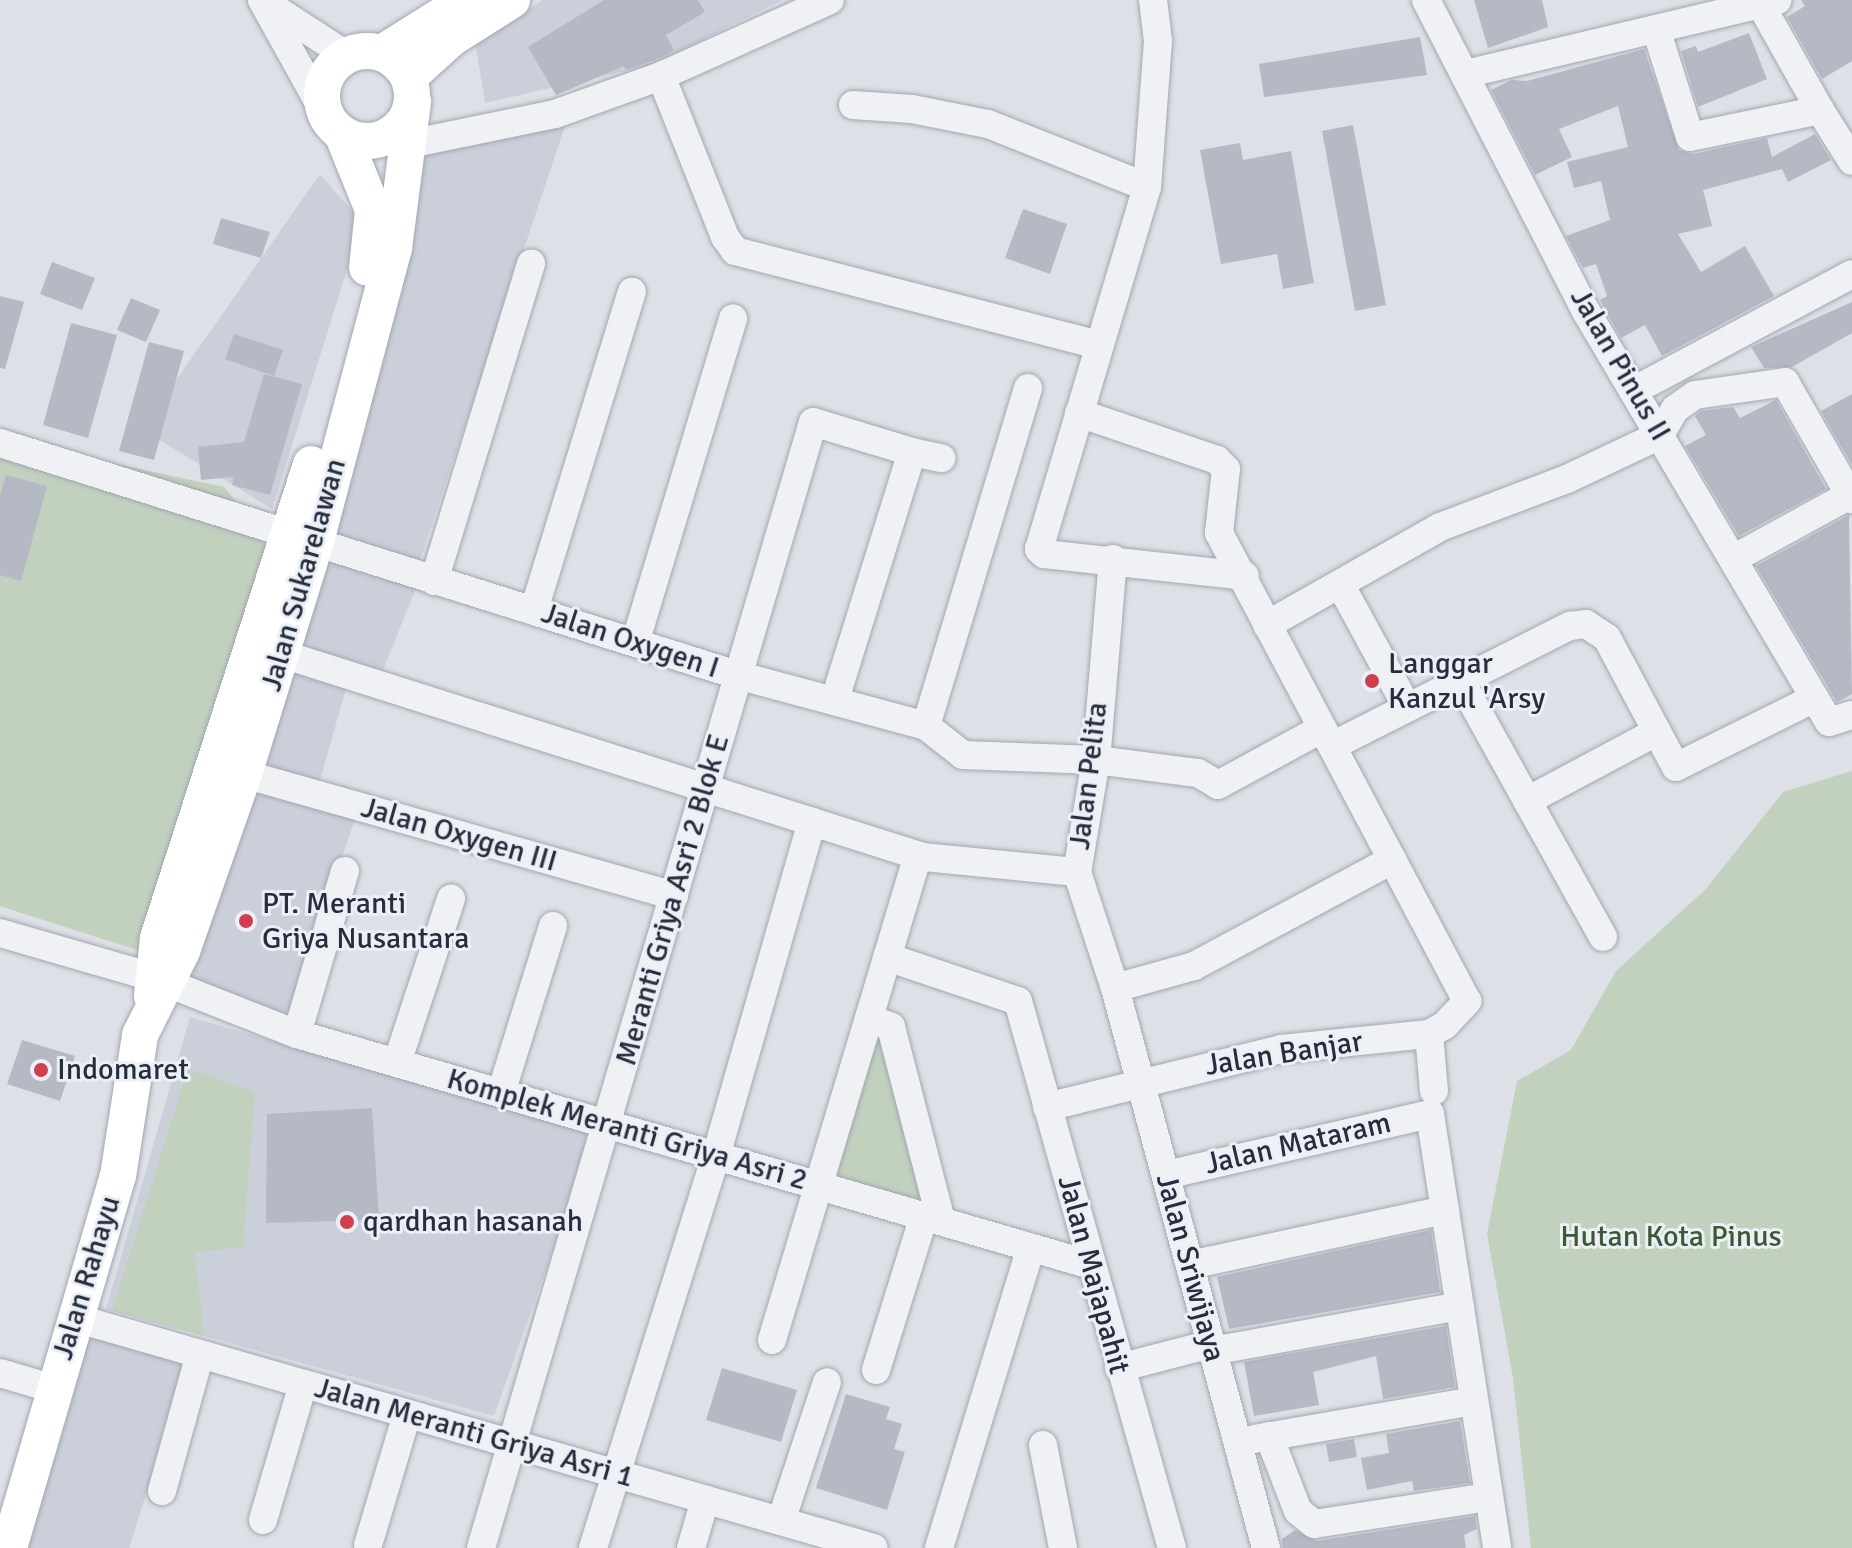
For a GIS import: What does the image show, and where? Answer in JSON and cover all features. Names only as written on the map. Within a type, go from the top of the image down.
[{"type":"main road","points":[[466,0],[382,53],[346,55],[325,79],[334,124],[373,142],[400,128],[411,89],[452,38],[512,0]]},
{"type":"main road","points":[[382,53],[411,89]]},
{"type":"main road","name":"Jalan Sukarelawan","points":[[157,988],[158,938],[304,537],[394,248],[409,144],[411,89]]},
{"type":"main road","name":"Jalan Sukarelawan","points":[[157,988],[244,774],[282,654],[304,537],[373,248],[373,210],[334,124]]},
{"type":"main road","name":"Jalan Rahayu","points":[[9,1548],[118,1176],[140,1035],[157,988]]},
{"type":"street","points":[[262,0],[346,55]]},
{"type":"street","points":[[262,0],[334,124]]},
{"type":"street","points":[[409,144],[555,114],[661,76],[830,0]]},
{"type":"street","points":[[1153,0],[1158,41],[1147,187],[1039,549],[1044,554],[1113,559],[1245,576]]},
{"type":"street","name":"Jalan Pinus II","points":[[1426,0],[1587,313],[1733,559],[1832,711]]},
{"type":"street","points":[[1465,74],[1770,3],[1820,110],[1852,161]]},
{"type":"street","points":[[1656,29],[1690,137],[1820,110]]},
{"type":"street","points":[[661,76],[725,237],[735,251],[1099,345]]},
{"type":"street","points":[[853,105],[912,109],[988,124],[1147,187]]},
{"type":"street","points":[[434,581],[531,264]]},
{"type":"street","points":[[1633,391],[1801,306],[1852,274]]},
{"type":"street","points":[[534,610],[632,292]]},
{"type":"street","points":[[636,640],[733,318]]},
{"type":"street","points":[[1267,625],[1440,527],[1567,479],[1660,435],[1675,409],[1695,395],[1785,382],[1851,497],[1733,559]]},
{"type":"street","points":[[926,726],[1028,388]]},
{"type":"street","points":[[1079,413],[1217,460],[1226,469],[1219,533],[1245,576],[1267,625],[1467,1001],[1445,1025],[1429,1034],[1432,1102],[1445,1210],[1497,1548]]},
{"type":"street","name":"Meranti Griya Asri 2 Blok E","points":[[481,1548],[509,1443],[608,1124],[810,425],[912,452]]},
{"type":"street","name":"Jalan Oxygen I","points":[[0,443],[304,537],[434,581],[636,640],[737,675],[926,726],[963,755],[1096,760]]},
{"type":"street","points":[[835,699],[912,452],[941,458]]},
{"type":"street","name":"Jalan Pelita","points":[[1113,559],[1096,760],[1077,872],[1115,988]]},
{"type":"street","points":[[1340,584],[1407,707]]},
{"type":"street","points":[[1096,760],[1198,773],[1218,785],[1326,737],[1407,707],[1570,626],[1586,624],[1607,638],[1676,767],[1832,711]]},
{"type":"street","points":[[282,654],[918,855],[1077,872]]},
{"type":"street","points":[[1460,680],[1603,937]]},
{"type":"street","points":[[1527,801],[1656,732]]},
{"type":"street","name":"Jalan Oxygen III","points":[[244,774],[674,896]]},
{"type":"street","points":[[593,1548],[716,1156],[812,822]]},
{"type":"street","points":[[772,1340],[918,855]]},
{"type":"street","points":[[1115,988],[1194,966],[1392,860]]},
{"type":"street","points":[[297,1034],[345,871]]},
{"type":"street","points":[[397,1063],[451,899]]},
{"type":"street","points":[[501,1093],[553,926]]},
{"type":"street","points":[[0,933],[157,988]]},
{"type":"street","name":"Jalan Majapahit","points":[[887,957],[1018,1001],[1172,1548]]},
{"type":"street","name":"Komplek Meranti Griya Asri 2","points":[[157,988],[297,1034],[1091,1265]]},
{"type":"street","name":"Jalan Sriwijaya","points":[[1115,988],[1266,1548]]},
{"type":"street","points":[[869,1018],[892,1028],[933,1219],[876,1370]]},
{"type":"street","name":"Jalan Banjar","points":[[1047,1107],[1281,1049],[1429,1034]]},
{"type":"street","name":"Jalan Mataram","points":[[1166,1175],[1432,1102]]},
{"type":"street","points":[[1190,1265],[1445,1210]]},
{"type":"street","points":[[939,1548],[1031,1248]]},
{"type":"street","points":[[1119,1368],[1212,1348],[1460,1306]]},
{"type":"street","name":"Jalan Meranti Griya Asri 1","points":[[75,1318],[705,1500],[789,1532],[874,1548]]},
{"type":"street","points":[[162,1491],[200,1354]]},
{"type":"street","points":[[0,1373],[54,1389]]},
{"type":"street","points":[[789,1532],[827,1382]]},
{"type":"street","points":[[263,1520],[303,1384]]},
{"type":"street","points":[[1237,1442],[1474,1401]]},
{"type":"street","points":[[368,1545],[407,1414]]},
{"type":"street","points":[[1269,1436],[1298,1511],[1314,1524],[1489,1497]]},
{"type":"street","points":[[1043,1445],[1063,1548]]},
{"type":"street","points":[[691,1548],[705,1500]]},
{"type":"shaded area","points":[[543,0],[783,0],[651,65],[485,103],[475,41]]},
{"type":"shaded area","points":[[566,123],[420,560],[325,533],[420,154]]},
{"type":"shaded area","points":[[320,174],[362,222],[272,509],[142,429]]},
{"type":"shaded area","points":[[314,555],[416,588],[381,675],[291,649]]},
{"type":"shaded area","points":[[280,666],[347,685],[319,784],[254,768]]},
{"type":"shaded area","points":[[244,785],[356,816],[287,1019],[189,987]]},
{"type":"shaded area","name":"qardhan hasanah","points":[[190,1017],[594,1134],[494,1416],[106,1309]]},
{"type":"shaded area","points":[[83,1330],[188,1362],[129,1548],[22,1548]]},
{"type":"green space","points":[[0,439],[224,487],[267,538],[146,953],[0,906]]},
{"type":"green space","name":"Hutan Kota Pinus","points":[[1852,771],[1852,1548],[1531,1548],[1513,1378],[1487,1234],[1517,1081],[1571,1050],[1616,971],[1706,889],[1783,792]]},
{"type":"green space","points":[[880,1022],[928,1205],[831,1174]]},
{"type":"green space","points":[[188,1068],[255,1092],[243,1246],[195,1253],[204,1336],[112,1311]]},
{"type":"building","points":[[604,0],[698,0],[705,12],[666,35],[674,50],[662,57],[626,70],[624,66],[556,95],[528,47]]},
{"type":"building","points":[[1474,0],[1542,0],[1548,27],[1488,48]]},
{"type":"building","points":[[1801,0],[1852,0],[1852,61],[1822,79],[1787,17],[1805,6]]},
{"type":"building","points":[[1749,33],[1767,79],[1698,107],[1681,51],[1696,46],[1698,52]]},
{"type":"building","points":[[1420,37],[1427,75],[1264,97],[1259,64]]},
{"type":"building","points":[[1644,49],[1679,150],[1693,154],[1767,138],[1772,157],[1815,134],[1831,160],[1788,182],[1782,169],[1703,190],[1712,226],[1678,234],[1701,272],[1745,246],[1774,296],[1662,356],[1645,325],[1621,338],[1600,300],[1607,296],[1596,264],[1583,268],[1566,236],[1610,220],[1601,181],[1574,188],[1567,162],[1628,147],[1618,106],[1559,129],[1572,157],[1535,175],[1491,90],[1512,80],[1527,81]]},
{"type":"building","points":[[1353,125],[1386,305],[1355,311],[1322,131]]},
{"type":"building","points":[[1240,143],[1243,160],[1291,151],[1314,283],[1283,289],[1277,254],[1221,264],[1200,150]]},
{"type":"building","points":[[1023,209],[1067,224],[1050,274],[1005,258]]},
{"type":"building","points":[[221,218],[270,232],[261,258],[213,244]]},
{"type":"building","points":[[52,262],[95,278],[82,310],[40,294]]},
{"type":"building","points":[[0,296],[24,302],[5,369],[0,368]]},
{"type":"building","points":[[131,298],[160,310],[146,342],[117,330]]},
{"type":"building","points":[[1852,302],[1852,333],[1792,367],[1764,368],[1751,347]]},
{"type":"building","points":[[71,323],[117,335],[88,438],[43,425]]},
{"type":"building","points":[[234,334],[283,350],[274,376],[225,359]]},
{"type":"building","points":[[149,342],[184,351],[154,460],[119,451]]},
{"type":"building","points":[[264,374],[302,384],[270,495],[232,485],[234,477],[201,480],[198,447],[244,442]]},
{"type":"building","points":[[1852,394],[1852,465],[1821,411]]},
{"type":"building","points":[[1776,400],[1826,489],[1739,536],[1685,446],[1706,435],[1695,416],[1701,411],[1733,407],[1740,418]]},
{"type":"building","points":[[6,475],[47,486],[21,581],[0,575],[0,495]]},
{"type":"building","points":[[1849,515],[1852,694],[1837,702],[1756,566]]},
{"type":"building","name":"Indomaret","points":[[22,1040],[75,1056],[60,1101],[7,1084]]},
{"type":"building","points":[[372,1108],[379,1220],[266,1223],[267,1114]]},
{"type":"building","points":[[1431,1230],[1440,1292],[1229,1329],[1217,1277]]},
{"type":"building","points":[[1446,1326],[1455,1387],[1383,1399],[1376,1356],[1313,1372],[1319,1405],[1254,1416],[1244,1362]]},
{"type":"building","points":[[722,1368],[797,1390],[781,1442],[706,1420]]},
{"type":"building","points":[[846,1394],[890,1407],[886,1419],[902,1424],[894,1449],[905,1452],[887,1510],[816,1488]]},
{"type":"building","points":[[1460,1421],[1470,1483],[1414,1491],[1412,1481],[1367,1490],[1361,1458],[1389,1453],[1386,1434]]},
{"type":"building","points":[[1354,1439],[1357,1457],[1329,1462],[1326,1444]]},
{"type":"building","points":[[1475,1516],[1477,1529],[1464,1535],[1466,1548],[1283,1548],[1282,1539],[1295,1530],[1317,1541]]},
{"type":"place","name":"Langgar Kanzul 'Arsy","points":[[1372,681]]},
{"type":"place","name":"PT. Meranti Griya Nusantara","points":[[246,921]]},
{"type":"place","name":"Indomaret","points":[[41,1070]]},
{"type":"place","name":"qardhan hasanah","points":[[347,1222]]}]
